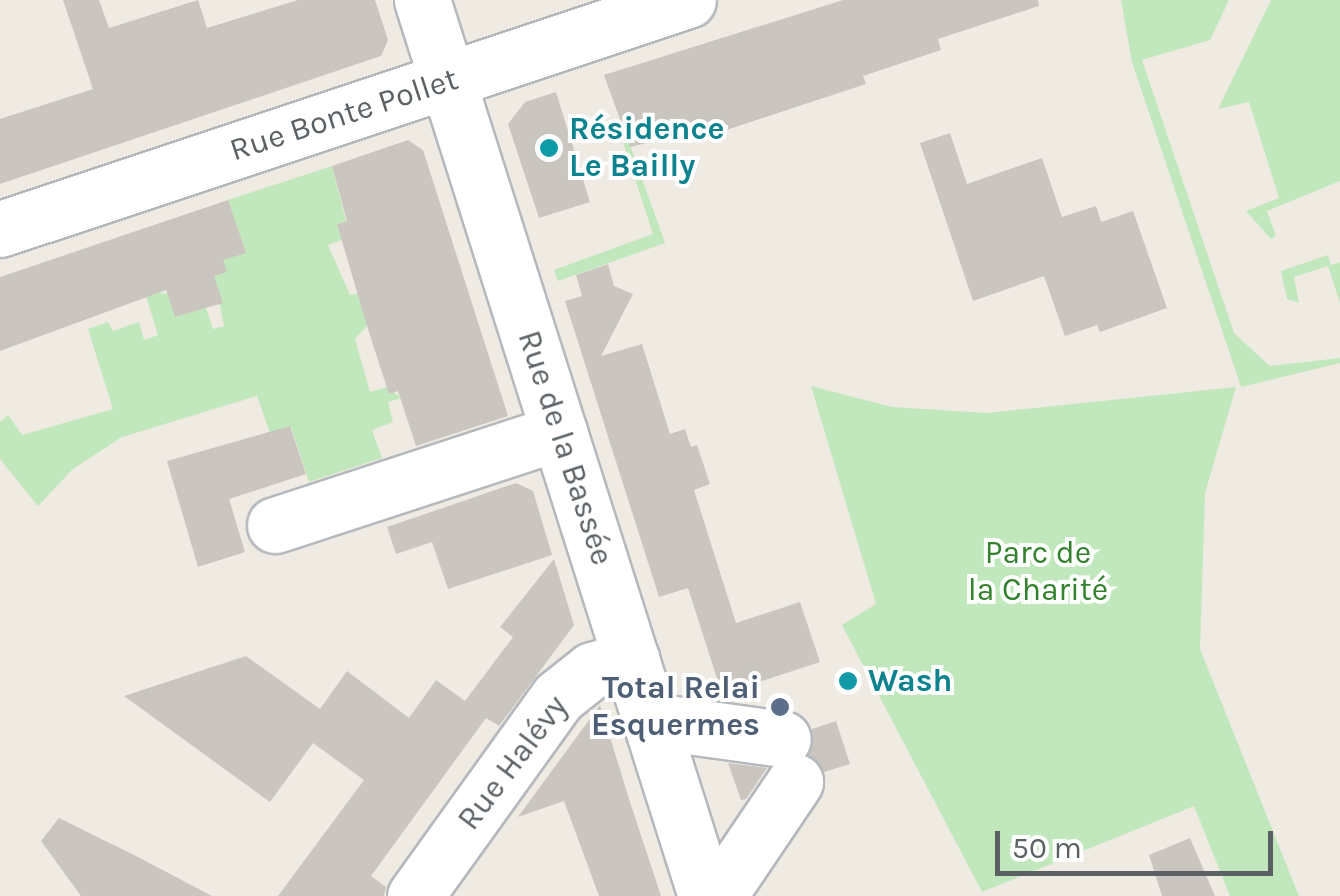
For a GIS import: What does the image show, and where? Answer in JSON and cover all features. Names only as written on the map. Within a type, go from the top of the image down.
[{"type":"street","name":"Rue de la Bassée","points":[[422,0],[706,896]]},
{"type":"street","name":"Rue Bonte Pollet","points":[[0,229],[688,0]]},
{"type":"street","points":[[275,526],[560,432]]},
{"type":"street","name":"Rue Halévy","points":[[415,896],[558,698],[592,670],[632,659]]},
{"type":"street","points":[[652,722],[789,761],[718,896]]},
{"type":"green space","points":[[1121,0],[1229,0],[1210,40],[1142,60],[1234,333],[1270,366],[1340,358],[1340,363],[1241,387],[1132,62]]},
{"type":"green space","points":[[1271,0],[1340,0],[1340,181],[1267,211],[1276,236],[1271,239],[1246,211],[1279,198],[1249,102],[1218,109]]},
{"type":"green space","points":[[625,131],[665,243],[558,281],[554,270],[653,234],[620,133]]},
{"type":"green space","points":[[332,166],[346,221],[337,224],[342,240],[328,245],[350,295],[358,293],[367,326],[355,339],[370,392],[387,387],[401,398],[388,402],[393,422],[372,430],[382,458],[309,482],[291,427],[270,433],[257,396],[122,437],[73,469],[38,506],[0,459],[0,422],[8,415],[22,435],[113,409],[88,329],[108,322],[113,331],[139,322],[144,340],[158,335],[144,290],[168,294],[175,317],[206,308],[213,329],[224,326],[214,276],[223,260],[245,252],[228,200]]},
{"type":"green space","points":[[1328,255],[1331,265],[1340,262],[1340,303],[1328,266],[1294,277],[1299,303],[1287,299],[1281,271]]},
{"type":"green space","name":"Parc de la Charité","points":[[811,386],[892,407],[986,413],[1236,387],[1205,493],[1200,649],[1299,896],[1230,896],[1194,806],[982,892],[842,625],[876,604]]},
{"type":"building","points":[[63,0],[99,0],[109,28],[198,0],[207,28],[298,0],[375,0],[388,40],[381,56],[0,184],[0,119],[93,89]]},
{"type":"building","points":[[843,0],[1038,0],[1039,6],[938,39],[941,50],[863,76],[866,84],[693,141],[690,133],[630,147],[604,75]]},
{"type":"building","name":"Résidence Le Bailly","points":[[556,92],[590,202],[539,218],[508,124],[525,102]]},
{"type":"building","points":[[950,133],[967,184],[1042,158],[1062,217],[1096,206],[1101,222],[1133,211],[1167,308],[1100,332],[1097,325],[1065,336],[1044,276],[973,301],[920,143]]},
{"type":"building","points":[[408,140],[423,150],[508,416],[416,446],[398,391],[389,394],[367,326],[337,224],[347,221],[332,166]]},
{"type":"building","points":[[228,200],[246,253],[223,260],[227,272],[214,276],[223,303],[175,317],[166,290],[0,351],[0,277]]},
{"type":"building","points":[[608,264],[614,286],[633,294],[601,356],[642,344],[670,434],[685,429],[691,447],[697,445],[710,484],[694,490],[736,623],[800,602],[820,662],[722,694],[688,588],[659,597],[565,301],[582,296],[576,275]]},
{"type":"building","points":[[290,426],[306,474],[229,499],[245,552],[198,567],[167,461]]},
{"type":"building","points":[[516,483],[533,491],[552,555],[448,589],[432,542],[396,554],[387,527]]},
{"type":"building","points":[[554,559],[574,625],[499,726],[486,718],[371,876],[386,887],[384,896],[278,896],[364,780],[313,743],[270,802],[124,696],[246,656],[320,709],[347,671],[409,718],[436,680],[465,701],[513,637],[500,627]]},
{"type":"building","points":[[600,705],[661,896],[599,896],[564,801],[518,817]]},
{"type":"building","points":[[836,721],[850,764],[824,772],[809,755],[812,729]]},
{"type":"building","points":[[728,763],[767,768],[746,799],[741,800]]},
{"type":"building","points":[[59,818],[212,896],[81,896],[41,841]]},
{"type":"building","points":[[1190,838],[1215,896],[1162,896],[1149,855]]},
{"type":"place","name":"Résidence Le Bailly","points":[[549,148]]},
{"type":"place","name":"Wash","points":[[848,681]]},
{"type":"place","name":"Total Relai Esquermes","points":[[780,707]]}]
